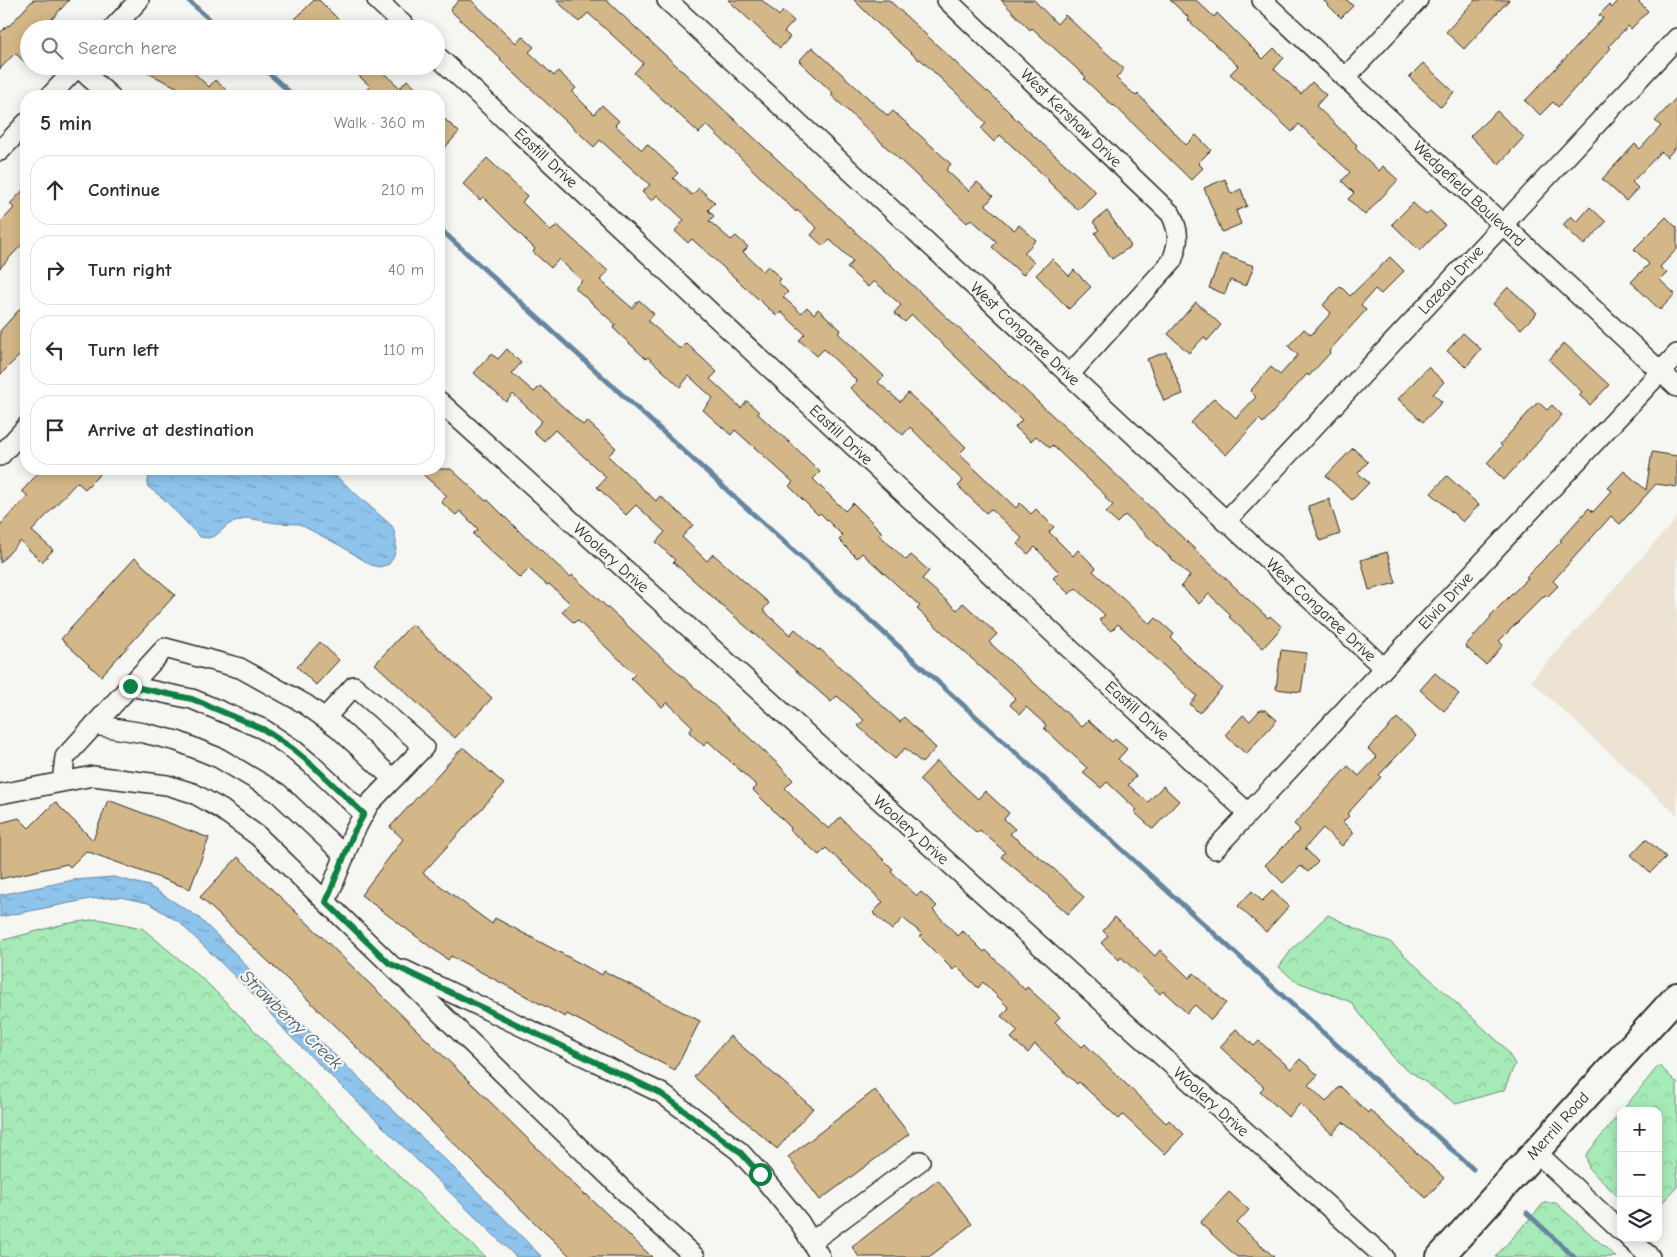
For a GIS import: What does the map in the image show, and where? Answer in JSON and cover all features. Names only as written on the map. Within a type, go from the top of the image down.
[{"type":"main road","name":"Merrill Road","points":[[1440,1257],[1677,996]]},
{"type":"street","points":[[120,20],[139,0]]},
{"type":"street","points":[[377,0],[398,20]]},
{"type":"street","name":"West Congaree Drive","points":[[667,0],[1384,668]]},
{"type":"street","name":"West Kershaw Drive","points":[[947,0],[1171,214],[1177,227],[1178,245],[1172,261],[1069,375]]},
{"type":"street","name":"Wedgefield Boulevard","points":[[1262,0],[1677,387]]},
{"type":"street","points":[[1345,78],[1418,0]]},
{"type":"street","name":"Lazeau Drive","points":[[1226,522],[1677,38]]},
{"type":"street","name":"Eastill Drive","points":[[445,63],[1085,663],[1248,813]]},
{"type":"street","points":[[56,90],[70,75]]},
{"type":"street","points":[[88,75],[104,90]]},
{"type":"street","points":[[0,151],[20,129]]},
{"type":"street","name":"Elvia Drive","points":[[1215,849],[1677,354]]},
{"type":"street","name":"Woolery Drive","points":[[445,406],[1384,1257]]},
{"type":"street","points":[[0,456],[20,434]]},
{"type":"street","points":[[62,782],[65,757],[165,648],[240,668],[305,704],[337,727],[393,779]]},
{"type":"street","points":[[130,686],[192,699],[263,729],[293,749],[311,764],[364,814]]},
{"type":"street","points":[[325,718],[354,686],[424,747],[369,804],[326,902]]},
{"type":"street","points":[[94,725],[144,733],[177,741],[219,758],[278,793],[345,856]]},
{"type":"street","points":[[0,794],[93,776],[167,785],[193,793],[221,809],[258,836],[694,1257]]},
{"type":"street","points":[[389,963],[660,1093],[739,1151],[800,1223],[816,1250],[920,1161]]},
{"type":"street","points":[[1535,1151],[1617,1226]]},
{"type":"street","points":[[1633,1242],[1650,1257]]},
{"type":"shaded area","points":[[1677,518],[1677,815],[1531,681]]},
{"type":"green space","points":[[1328,915],[1371,936],[1389,941],[1504,1047],[1515,1064],[1504,1090],[1456,1104],[1397,1062],[1351,1002],[1295,981],[1279,967],[1292,949]]},
{"type":"green space","points":[[98,919],[142,928],[205,981],[386,1163],[485,1257],[0,1257],[0,941],[64,924]]},
{"type":"green space","points":[[1659,1065],[1677,1083],[1677,1187],[1662,1203],[1662,1107],[1625,1107]]},
{"type":"green space","points":[[1617,1117],[1617,1195],[1589,1169],[1586,1155]]},
{"type":"green space","points":[[1544,1203],[1556,1203],[1616,1257],[1495,1257]]},
{"type":"water","points":[[335,475],[392,526],[396,541],[394,555],[389,564],[380,567],[371,565],[341,546],[299,524],[276,523],[247,518],[229,524],[215,536],[208,538],[200,537],[164,499],[147,486],[149,476]]},
{"type":"water","name":"Strawberry Creek","points":[[114,877],[149,886],[198,917],[238,956],[269,993],[453,1167],[542,1257],[516,1257],[290,1036],[254,995],[179,922],[148,903],[120,897],[90,899],[0,917],[0,895],[73,880]]},
{"type":"building","points":[[33,0],[69,0],[51,20],[20,20],[20,58],[15,53],[0,69],[0,33]]},
{"type":"building","points":[[314,0],[319,0],[339,20],[294,20]]},
{"type":"building","points":[[459,0],[471,0],[516,43],[522,36],[534,47],[529,52],[554,76],[558,71],[576,88],[572,92],[594,114],[602,105],[619,121],[615,125],[642,150],[647,144],[678,173],[673,178],[692,195],[699,188],[715,203],[708,210],[714,216],[709,221],[731,240],[736,236],[748,247],[743,252],[763,271],[768,266],[781,279],[778,282],[788,292],[783,297],[801,313],[807,307],[814,314],[818,309],[841,330],[838,333],[884,376],[878,382],[900,402],[908,393],[939,421],[966,447],[959,454],[1016,508],[1020,503],[1031,514],[1036,509],[1054,527],[1049,532],[1073,556],[1078,550],[1096,568],[1093,571],[1150,624],[1156,618],[1174,634],[1171,638],[1179,648],[1222,688],[1199,713],[1190,704],[1197,696],[1118,624],[1111,631],[1099,620],[1105,615],[1076,588],[1069,594],[1053,578],[1059,572],[1035,547],[1028,554],[1017,544],[1022,538],[991,509],[986,513],[958,486],[963,481],[910,427],[903,435],[850,388],[857,381],[824,349],[817,356],[799,340],[805,334],[781,312],[777,316],[692,239],[688,243],[675,231],[684,220],[657,195],[652,201],[642,192],[650,185],[600,140],[594,147],[500,60],[450,10]]},
{"type":"building","points":[[556,0],[606,0],[1268,618],[1270,616],[1282,627],[1263,648],[1229,617],[1231,615],[1209,594],[1199,604],[1181,586],[1190,576],[1125,515],[1117,523],[1106,513],[1113,505],[1105,498],[1106,496],[1052,445],[1050,448],[1036,436],[1031,441],[1015,427],[1022,420],[912,315],[905,322],[894,313],[901,305],[874,281],[868,287],[847,268],[853,261],[830,240],[823,246],[811,235],[817,228],[797,210],[796,212],[707,125],[699,133],[634,73],[643,63],[588,13],[579,22]]},
{"type":"building","points":[[728,0],[762,0],[779,16],[783,11],[794,21],[784,32],[790,37],[780,48]]},
{"type":"building","points":[[854,0],[889,0],[1096,192],[1078,210],[1049,180],[1000,135],[994,142],[981,129],[986,123],[972,108]]},
{"type":"building","points":[[1001,0],[1034,0],[1057,24],[1065,15],[1124,69],[1116,78],[1136,96],[1138,94],[1186,145],[1196,135],[1211,150],[1198,163],[1203,168],[1191,180],[1114,105],[1084,79],[1086,77],[1032,28],[1030,30]]},
{"type":"building","points":[[1170,0],[1196,0],[1214,17],[1217,13],[1263,59],[1274,48],[1284,58],[1274,69],[1301,94],[1312,82],[1326,95],[1316,106],[1357,145],[1355,148],[1379,171],[1383,166],[1398,180],[1365,215],[1348,199],[1354,193],[1342,181],[1350,172],[1299,124],[1292,132],[1230,74],[1238,66],[1187,19],[1189,18]]},
{"type":"building","points":[[1323,0],[1347,0],[1353,6],[1341,18]]},
{"type":"building","points":[[1475,0],[1509,0],[1464,49],[1446,32]]},
{"type":"building","points":[[1619,0],[1637,0],[1648,11],[1631,29],[1628,26],[1609,46],[1611,48],[1558,107],[1553,102],[1540,115],[1525,101],[1603,18],[1599,15],[1609,5],[1612,8]]},
{"type":"building","points":[[812,47],[888,116],[893,111],[923,138],[951,164],[946,170],[969,191],[977,182],[993,196],[986,205],[1014,230],[1019,225],[1036,240],[1024,253],[1034,262],[1023,275],[992,247],[997,242],[971,219],[967,223],[831,95],[833,93],[799,61]]},
{"type":"building","points":[[1423,63],[1454,92],[1441,107],[1409,77]]},
{"type":"building","points":[[152,75],[196,75],[209,87],[215,80],[226,90],[183,90]]},
{"type":"building","points":[[358,75],[386,75],[400,88],[407,80],[418,90],[368,90],[370,86]]},
{"type":"building","points":[[1677,97],[1677,146],[1667,157],[1661,152],[1632,182],[1638,188],[1626,201],[1602,179],[1635,144],[1640,149],[1661,126],[1655,121]]},
{"type":"building","points":[[1497,111],[1524,137],[1499,164],[1470,136]]},
{"type":"building","points":[[445,119],[459,132],[445,147]]},
{"type":"building","points":[[487,158],[527,196],[522,202],[551,231],[557,225],[608,271],[600,280],[632,308],[639,300],[654,314],[648,321],[680,349],[686,343],[717,372],[710,379],[741,408],[747,401],[759,412],[758,414],[799,451],[820,472],[813,479],[845,511],[853,503],[882,532],[879,535],[906,560],[911,555],[929,571],[922,579],[957,610],[963,603],[997,634],[989,642],[1082,727],[1088,720],[1112,742],[1115,739],[1127,749],[1118,759],[1136,776],[1128,785],[1148,802],[1163,786],[1179,801],[1153,829],[1134,812],[1137,810],[1107,782],[1101,788],[1083,773],[1087,768],[1044,728],[1046,725],[1026,707],[1020,714],[1010,705],[1015,698],[917,609],[920,606],[862,553],[857,558],[839,540],[843,536],[820,513],[818,515],[789,486],[793,482],[735,430],[731,435],[703,410],[713,398],[689,376],[680,387],[648,357],[646,359],[613,328],[616,325],[575,288],[582,281],[559,259],[551,268],[533,252],[535,249],[483,197],[480,200],[463,184]]},
{"type":"building","points":[[1225,179],[1231,194],[1241,189],[1247,206],[1236,211],[1241,224],[1222,232],[1204,188]]},
{"type":"building","points":[[20,193],[20,246],[0,268],[0,223],[14,208],[10,204]]},
{"type":"building","points":[[1413,203],[1426,215],[1430,211],[1445,225],[1420,251],[1392,224]]},
{"type":"building","points":[[1590,207],[1606,222],[1584,245],[1563,225],[1571,216],[1577,222]]},
{"type":"building","points":[[1107,211],[1131,246],[1112,259],[1095,233],[1099,230],[1093,222]]},
{"type":"building","points":[[1666,217],[1677,228],[1677,249],[1660,267],[1667,273],[1660,280],[1675,294],[1660,310],[1631,282],[1649,264],[1634,249]]},
{"type":"building","points":[[1222,254],[1254,266],[1246,286],[1230,280],[1225,294],[1209,288]]},
{"type":"building","points":[[1390,257],[1404,271],[1381,294],[1375,289],[1361,305],[1366,310],[1329,351],[1330,353],[1309,376],[1307,374],[1263,423],[1259,419],[1226,455],[1191,423],[1214,398],[1236,418],[1256,397],[1250,391],[1271,367],[1280,375],[1298,355],[1288,346],[1304,329],[1311,335],[1331,313],[1323,305],[1340,286],[1350,296]]},
{"type":"building","points":[[1052,259],[1069,276],[1074,270],[1091,287],[1069,309],[1036,275]]},
{"type":"building","points":[[1508,287],[1537,313],[1521,329],[1493,304]]},
{"type":"building","points":[[1196,302],[1221,325],[1207,341],[1204,337],[1189,353],[1168,334]]},
{"type":"building","points":[[20,309],[20,355],[0,375],[0,331]]},
{"type":"building","points":[[1463,333],[1481,349],[1466,367],[1447,351]]},
{"type":"building","points":[[1564,343],[1609,385],[1590,405],[1579,395],[1582,392],[1549,360]]},
{"type":"building","points":[[507,349],[521,363],[512,373],[534,392],[540,386],[583,425],[587,421],[616,448],[608,456],[656,501],[660,496],[693,525],[682,537],[707,561],[713,554],[769,603],[763,610],[790,635],[795,629],[818,650],[820,649],[900,722],[904,717],[936,748],[922,763],[905,748],[895,759],[858,726],[864,720],[837,696],[831,702],[673,562],[675,560],[656,542],[665,532],[636,505],[626,515],[597,487],[606,477],[555,430],[544,441],[533,431],[542,421],[513,394],[506,402],[474,373],[491,354],[498,359]]},
{"type":"building","points":[[1166,352],[1183,394],[1164,401],[1147,359]]},
{"type":"building","points":[[1428,367],[1444,382],[1433,394],[1442,402],[1423,422],[1398,399]]},
{"type":"building","points":[[1538,402],[1547,410],[1552,405],[1562,415],[1504,480],[1487,463],[1502,446],[1500,444]]},
{"type":"building","points":[[1353,448],[1368,462],[1358,473],[1369,483],[1352,500],[1326,476]]},
{"type":"building","points":[[1652,452],[1677,456],[1677,487],[1656,484],[1620,524],[1611,516],[1553,581],[1558,586],[1547,597],[1545,595],[1499,641],[1503,645],[1486,665],[1465,646],[1490,616],[1528,578],[1526,577],[1562,541],[1560,540],[1589,508],[1593,512],[1612,491],[1608,488],[1624,471],[1646,490]]},
{"type":"building","points":[[445,469],[451,469],[486,501],[488,500],[526,538],[570,577],[572,575],[778,764],[793,780],[785,788],[807,810],[829,829],[840,817],[893,869],[891,872],[917,896],[921,892],[937,906],[933,910],[958,936],[963,931],[984,952],[986,950],[1025,990],[1027,987],[1060,1017],[1055,1022],[1082,1047],[1085,1044],[1166,1123],[1169,1120],[1184,1134],[1165,1154],[1123,1115],[1119,1119],[1079,1082],[1077,1084],[1035,1044],[1028,1053],[1011,1038],[1018,1031],[1001,1016],[1009,1008],[983,982],[978,988],[956,966],[953,970],[920,937],[922,934],[903,918],[892,930],[873,913],[883,902],[826,848],[819,855],[790,830],[791,828],[753,790],[757,786],[708,741],[704,746],[689,732],[693,727],[667,702],[662,707],[631,678],[635,674],[577,620],[574,623],[562,612],[570,603],[529,569],[520,578],[483,544],[473,534],[478,529],[460,511],[456,515],[441,502],[447,496],[424,475],[445,475]]},
{"type":"building","points":[[37,475],[99,475],[85,489],[77,482],[32,531],[53,550],[42,562],[20,541],[0,563],[0,525],[28,496],[22,491]]},
{"type":"building","points":[[1447,476],[1479,505],[1463,522],[1431,493]]},
{"type":"building","points":[[1329,499],[1340,534],[1320,541],[1308,506]]},
{"type":"building","points":[[1387,552],[1396,583],[1369,590],[1361,560]]},
{"type":"building","points":[[135,558],[175,595],[101,676],[61,639]]},
{"type":"building","points":[[412,624],[492,698],[455,738],[375,664]]},
{"type":"building","points":[[320,642],[339,660],[316,685],[297,667]]},
{"type":"building","points":[[1281,650],[1307,653],[1301,692],[1276,689]]},
{"type":"building","points":[[1435,673],[1459,694],[1444,711],[1420,690]]},
{"type":"building","points":[[1260,710],[1265,710],[1277,720],[1246,754],[1225,735],[1243,715],[1250,721]]},
{"type":"building","points":[[1397,718],[1416,736],[1379,775],[1381,777],[1347,814],[1349,816],[1343,822],[1354,833],[1342,846],[1323,828],[1305,848],[1318,862],[1308,872],[1301,866],[1283,883],[1265,865],[1300,830],[1294,824],[1348,766],[1359,776],[1377,757],[1368,749]]},
{"type":"building","points":[[463,747],[504,784],[423,873],[492,924],[495,918],[602,975],[604,971],[700,1021],[675,1070],[567,1014],[565,1017],[451,956],[448,960],[361,895],[403,839],[390,827]]},
{"type":"building","points":[[937,761],[978,799],[985,791],[1009,813],[1004,819],[1015,829],[1010,834],[1054,869],[1084,897],[1068,914],[1001,857],[1005,852],[980,830],[977,833],[919,780]]},
{"type":"building","points":[[108,800],[209,838],[190,889],[86,851],[70,867],[67,864],[0,879],[0,823],[19,818],[29,828],[55,802],[93,840]]},
{"type":"building","points":[[1646,839],[1666,857],[1650,873],[1631,855]]},
{"type":"building","points":[[238,857],[585,1195],[652,1257],[571,1257],[538,1226],[288,980],[200,897]]},
{"type":"building","points":[[1252,891],[1262,901],[1272,891],[1289,906],[1266,932],[1238,906]]},
{"type":"building","points":[[1115,917],[1155,956],[1160,950],[1189,978],[1194,973],[1226,1003],[1211,1020],[1195,1005],[1187,1013],[1163,991],[1160,994],[1121,957],[1119,960],[1101,943],[1108,936],[1103,931]]},
{"type":"building","points":[[1236,1029],[1254,1046],[1259,1041],[1291,1069],[1300,1059],[1318,1075],[1308,1085],[1326,1102],[1340,1086],[1368,1113],[1370,1110],[1444,1178],[1426,1198],[1343,1122],[1332,1134],[1300,1104],[1288,1117],[1260,1091],[1264,1087],[1220,1047]]},
{"type":"building","points":[[730,1036],[813,1108],[777,1149],[694,1077]]},
{"type":"building","points":[[875,1090],[909,1134],[820,1200],[788,1157]]},
{"type":"building","points":[[938,1180],[972,1224],[929,1257],[859,1257],[852,1247]]},
{"type":"building","points":[[1229,1192],[1249,1210],[1237,1223],[1274,1257],[1237,1257],[1200,1223]]},
{"type":"waterway","points":[[188,0],[210,20]]},
{"type":"waterway","points":[[271,75],[287,90]]},
{"type":"waterway","points":[[445,233],[1473,1169]]},
{"type":"waterway","points":[[1527,1213],[1574,1257]]},
{"type":"route","points":[[130,686],[192,699],[263,729],[293,749],[311,764],[364,814],[354,832],[326,902],[389,963],[660,1093],[739,1151],[760,1174]]}]
